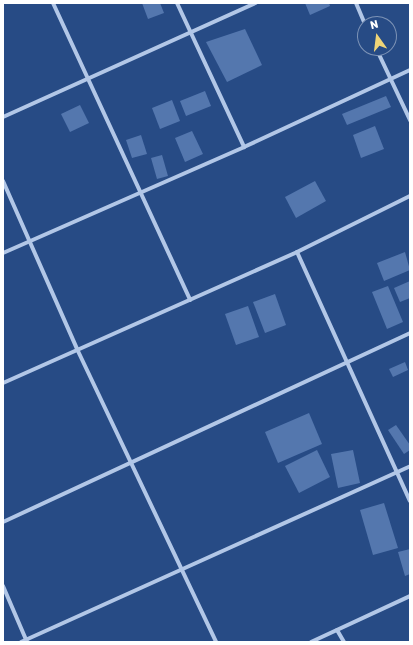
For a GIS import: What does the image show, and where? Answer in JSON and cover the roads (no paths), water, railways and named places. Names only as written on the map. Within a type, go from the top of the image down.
[{"type":"street","points":[[53,3],[87,79],[142,191],[190,300]]},
{"type":"street","points":[[177,3],[244,148]]},
{"type":"street","points":[[3,117],[256,3]]},
{"type":"street","points":[[356,3],[362,16]]},
{"type":"street","points":[[380,56],[410,120]]},
{"type":"street","points":[[3,253],[30,239],[244,148],[410,70]]},
{"type":"street","points":[[3,181],[30,239],[77,349],[216,642]]},
{"type":"street","points":[[3,383],[297,252],[410,196]]},
{"type":"street","points":[[297,252],[346,364],[410,501]]},
{"type":"street","points":[[3,522],[132,464],[410,333]]},
{"type":"street","points":[[3,586],[25,641],[410,466]]},
{"type":"street","points":[[311,642],[410,596]]},
{"type":"street","points":[[337,630],[344,642]]}]
